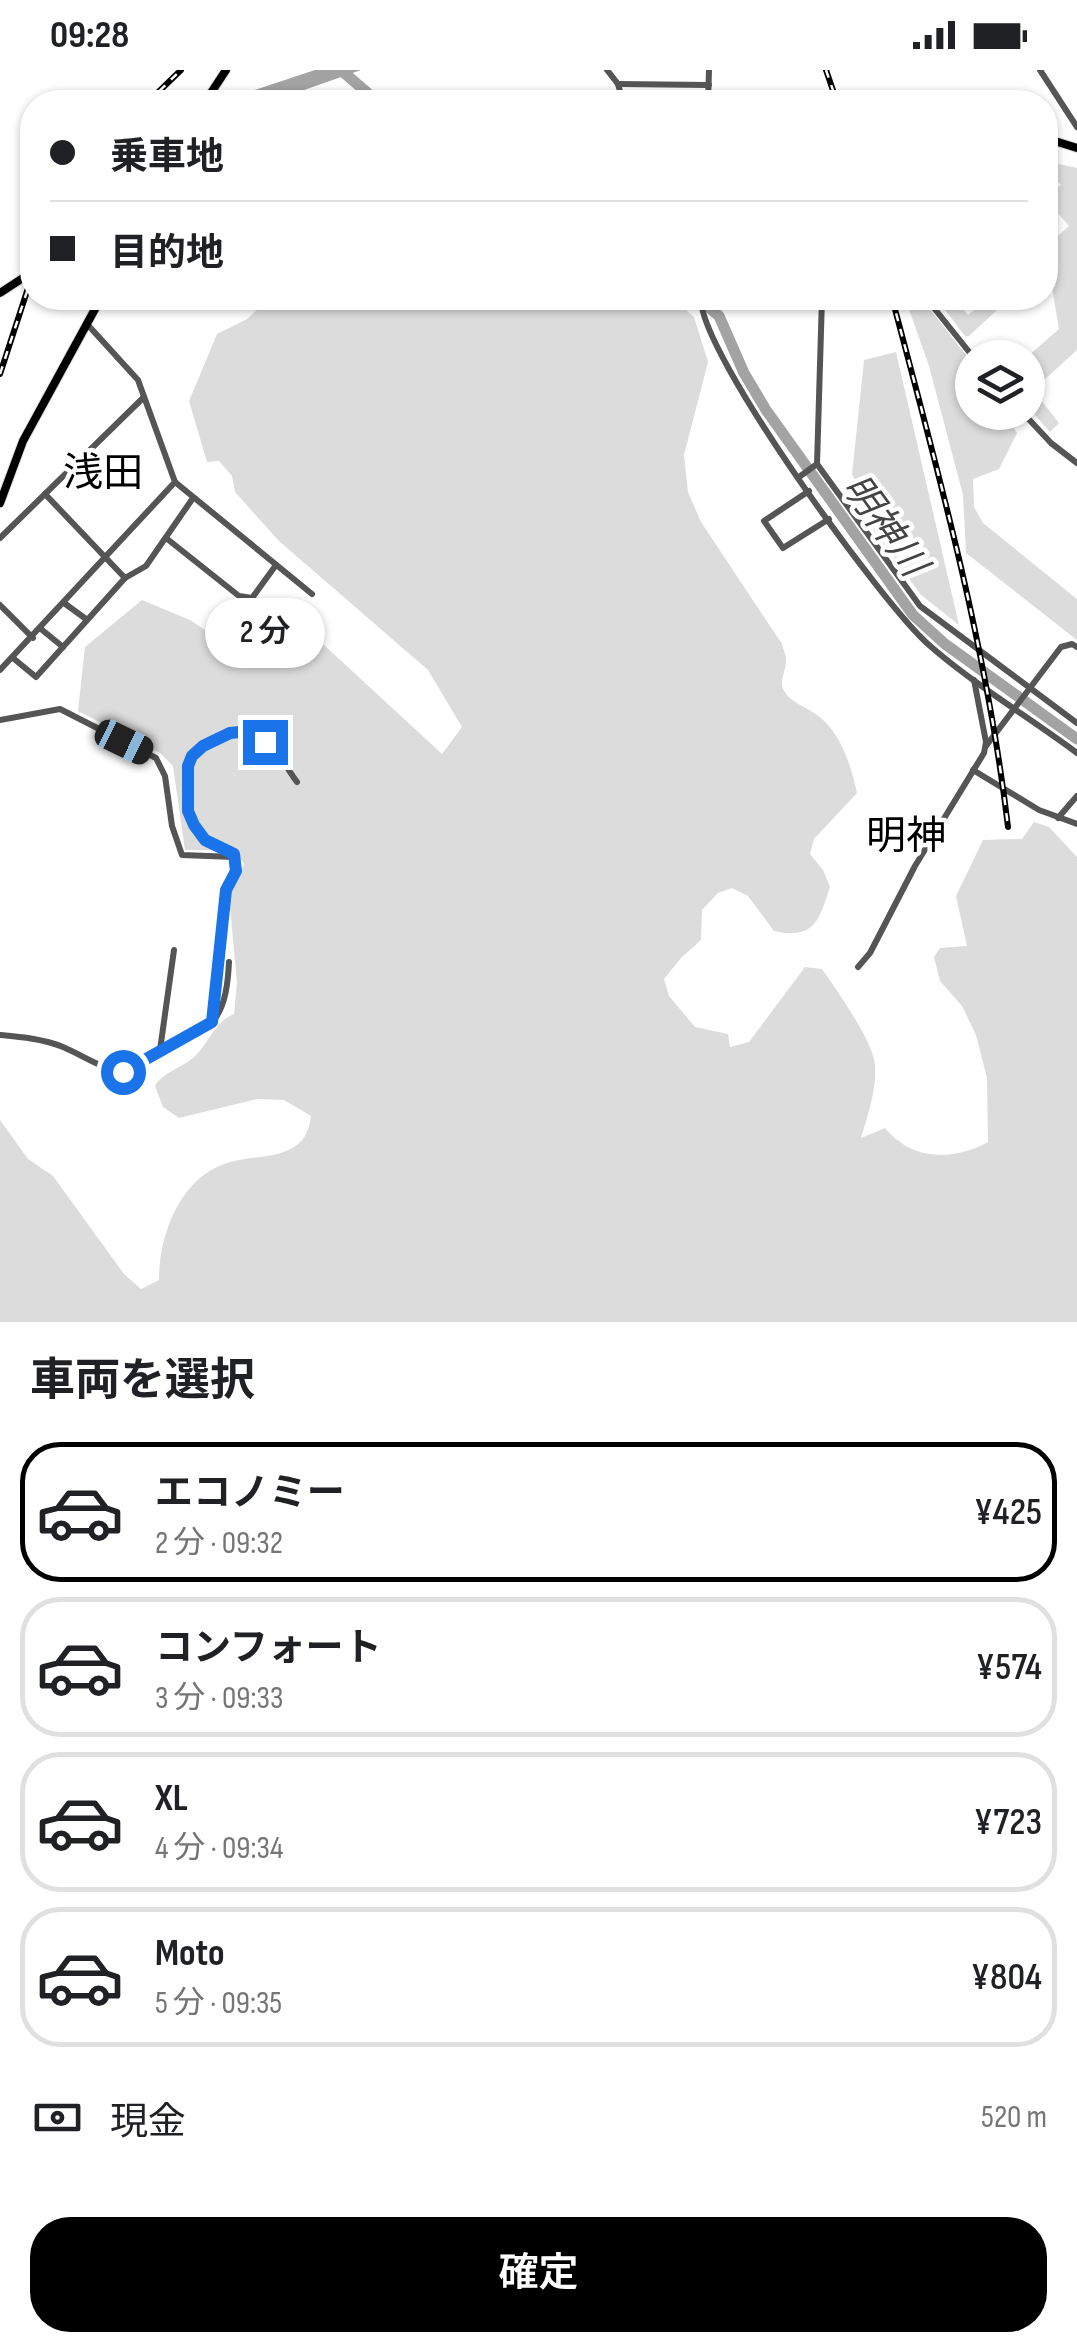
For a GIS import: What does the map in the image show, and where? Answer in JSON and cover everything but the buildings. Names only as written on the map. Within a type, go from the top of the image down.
[{"type":"main road","points":[[0,503],[24,441],[94,310]]},
{"type":"street","points":[[608,70],[619,90]]},
{"type":"street","points":[[709,90],[710,70]]},
{"type":"street","points":[[618,84],[709,85]]},
{"type":"street","points":[[1058,97],[1077,127]]},
{"type":"street","points":[[701,310],[745,400],[896,612],[929,646],[1077,752]]},
{"type":"street","points":[[821,310],[814,466],[920,606],[1077,724]]},
{"type":"street","points":[[936,310],[960,340]]},
{"type":"street","points":[[86,324],[138,380],[175,482],[312,594]]},
{"type":"street","points":[[0,538],[144,397]]},
{"type":"street","points":[[1039,430],[1077,463]]},
{"type":"street","points":[[801,476],[814,466]]},
{"type":"street","points":[[0,670],[175,482]]},
{"type":"street","points":[[810,491],[764,521],[783,548],[829,519]]},
{"type":"street","points":[[45,494],[125,578]]},
{"type":"street","points":[[13,658],[36,676],[125,578],[146,566],[193,498]]},
{"type":"street","points":[[166,538],[240,596],[252,598],[276,565]]},
{"type":"street","points":[[64,604],[86,619]]},
{"type":"street","points":[[0,605],[32,638]]},
{"type":"street","points":[[41,629],[63,647]]},
{"type":"street","points":[[858,967],[887,923],[914,866],[985,748],[1062,647],[1077,647]]},
{"type":"street","points":[[974,678],[985,748]]},
{"type":"street","points":[[0,720],[60,709],[152,755],[165,776],[172,826],[182,855],[234,857]]},
{"type":"street","points":[[234,857],[205,840],[194,825],[187,800],[192,756],[215,739],[240,732],[265,742],[296,782]]},
{"type":"street","points":[[972,770],[1058,818],[1077,824]]},
{"type":"street","points":[[1058,818],[1077,796]]},
{"type":"street","points":[[212,1022],[226,890],[236,871],[234,857]]},
{"type":"street","points":[[160,1050],[174,950]]},
{"type":"street","points":[[0,1035],[63,1047],[123,1072],[218,1016],[229,962]]},
{"type":"shaded area","points":[[315,70],[361,70],[304,90],[255,90]]},
{"type":"shaded area","points":[[1058,164],[1077,168],[1077,350],[1045,379],[1045,341],[1059,329],[1058,236],[1069,226],[1058,213]]},
{"type":"shaded area","points":[[257,310],[686,310],[694,317],[708,362],[684,455],[688,492],[701,522],[782,644],[786,660],[784,691],[833,731],[848,761],[857,793],[814,839],[810,854],[830,887],[813,925],[798,933],[774,931],[748,896],[732,888],[718,893],[702,910],[701,940],[664,979],[669,996],[695,1027],[728,1034],[730,1047],[749,1042],[805,967],[822,969],[859,1026],[874,1059],[874,1088],[861,1138],[885,1128],[920,1152],[947,1155],[975,1148],[988,1142],[987,1078],[976,1035],[962,1006],[940,981],[934,957],[940,948],[967,946],[956,896],[983,840],[1022,839],[1034,822],[1049,827],[1077,857],[1077,1322],[0,1322],[0,1120],[28,1159],[53,1176],[124,1274],[141,1289],[159,1280],[168,1228],[195,1183],[224,1164],[290,1150],[307,1132],[311,1116],[284,1100],[257,1099],[179,1118],[163,1107],[155,1086],[195,1056],[222,1022],[234,1014],[237,982],[229,897],[244,864],[235,850],[185,850],[173,766],[160,753],[78,711],[85,647],[142,600],[190,620],[214,636],[241,607],[296,626],[324,645],[442,754],[462,727],[428,670],[279,541],[235,492],[232,476],[219,461],[207,462],[189,401],[217,334]]},
{"type":"shaded area","points":[[909,310],[930,310],[955,341],[955,430],[1017,433],[999,469],[973,479],[974,507],[983,523],[1077,599],[1077,640],[966,553],[963,495],[929,366]]},
{"type":"shaded area","points":[[945,310],[964,310],[968,315],[974,310],[997,310],[969,336]]},
{"type":"shaded area","points":[[896,352],[959,625],[921,595],[873,529],[878,514],[852,475],[864,360]]},
{"type":"shaded area","points":[[1045,405],[1059,423],[1050,432],[1045,426]]},
{"type":"waterway","name":"明神川","points":[[341,70],[364,90]]},
{"type":"waterway","name":"明神川","points":[[712,310],[719,316],[744,373],[766,410],[913,615],[945,644],[1077,739]]},
{"type":"railway","points":[[160,90],[181,70]]},
{"type":"railway","points":[[826,70],[833,90]]},
{"type":"railway","points":[[0,374],[21,310]]},
{"type":"railway","points":[[895,310],[974,627],[1008,827]]},
{"type":"district","name":"浅田","points":[[103,472]]},
{"type":"district","name":"明神","points":[[906,835]]},
{"type":"route","points":[[123,1072],[212,1022],[226,890],[236,871],[236,862],[234,854],[205,840],[194,825],[188,811],[188,766],[203,746],[230,733],[240,732],[265,742]]}]
